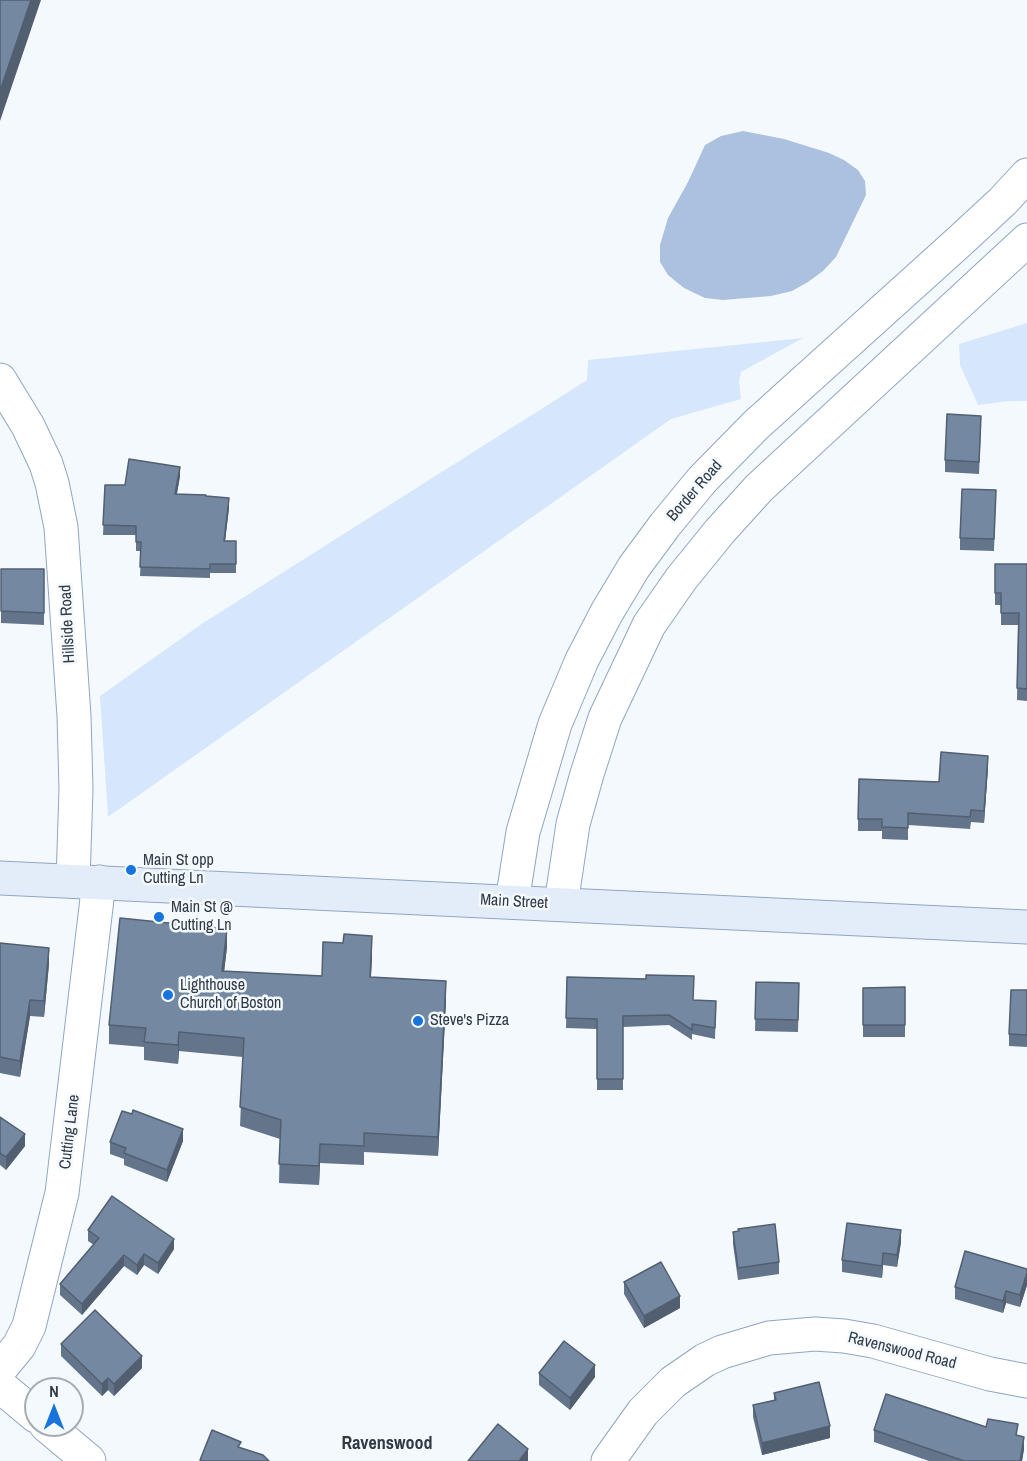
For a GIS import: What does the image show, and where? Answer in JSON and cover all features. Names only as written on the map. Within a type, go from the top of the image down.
[{"type":"main road","name":"Main Street","points":[[0,878],[1027,927]]},
{"type":"street","name":"Border Road","points":[[512,902],[523,832],[555,724],[582,660],[634,567],[702,480],[756,426],[961,240],[1027,175]]},
{"type":"street","points":[[561,904],[573,824],[605,718],[649,625],[681,579],[759,488],[1027,240]]},
{"type":"street","name":"Hillside Road","points":[[0,380],[28,426],[46,464],[61,527],[74,716],[76,789],[86,882]]},
{"type":"street","name":"Cutting Lane","points":[[0,1369],[19,1346],[30,1326],[62,1193],[71,1121],[86,882]]},
{"type":"street","name":"Ravenswood Road","points":[[608,1461],[643,1412],[673,1382],[705,1360],[722,1352],[769,1338],[815,1334],[844,1336],[873,1341],[990,1374],[1027,1381]]},
{"type":"street","points":[[0,1386],[24,1406]]},
{"type":"street","points":[[60,1437],[89,1461]]},
{"type":"shaded area","points":[[743,131],[784,139],[844,160],[858,170],[865,181],[866,195],[836,257],[808,282],[792,291],[771,296],[723,300],[705,298],[684,288],[668,275],[660,262],[660,245],[668,218],[705,145],[721,136]]},
{"type":"shaded area","points":[[1027,323],[1027,401],[978,405],[960,365],[959,344]]},
{"type":"shaded area","points":[[803,338],[741,372],[739,382],[741,399],[671,419],[108,817],[100,696],[203,623],[587,380],[588,360]]},
{"type":"building","points":[[0,0],[31,0],[0,91]]},
{"type":"building","points":[[947,414],[981,416],[979,462],[945,460]]},
{"type":"building","points":[[129,459],[180,467],[175,494],[229,498],[224,541],[236,541],[236,564],[210,564],[210,569],[140,567],[141,542],[136,542],[136,526],[103,525],[105,485],[125,485]]},
{"type":"building","points":[[962,489],[996,490],[994,539],[960,538]]},
{"type":"building","points":[[995,564],[1027,564],[1027,689],[1017,688],[1019,613],[1001,613],[1001,593],[995,593]]},
{"type":"building","points":[[1,569],[44,569],[44,613],[1,611]]},
{"type":"building","points":[[941,752],[988,756],[984,811],[971,810],[970,817],[908,813],[908,828],[882,827],[882,819],[858,819],[859,779],[939,782]]},
{"type":"building","points":[[120,918],[227,929],[222,971],[322,976],[323,942],[343,943],[344,934],[372,936],[370,977],[446,981],[438,1137],[364,1133],[364,1146],[320,1144],[319,1166],[279,1164],[281,1120],[240,1107],[244,1038],[179,1032],[178,1045],[144,1042],[146,1028],[109,1025]]},
{"type":"building","points":[[0,943],[49,948],[44,1001],[30,1000],[20,1061],[0,1057]]},
{"type":"building","points":[[646,975],[694,976],[693,1000],[716,1001],[715,1028],[692,1024],[692,1030],[669,1015],[623,1016],[623,1079],[597,1079],[597,1019],[566,1018],[567,977],[646,979]]},
{"type":"building","points":[[756,982],[799,983],[798,1020],[755,1019]]},
{"type":"building","points":[[905,987],[905,1025],[863,1025],[863,988]]},
{"type":"building","points":[[1011,990],[1027,990],[1027,1035],[1009,1034]]},
{"type":"building","points":[[133,1110],[183,1129],[167,1170],[124,1153],[126,1148],[110,1142],[122,1111],[132,1114]]},
{"type":"building","points":[[0,1117],[25,1134],[6,1157],[0,1153]]},
{"type":"building","points":[[112,1196],[174,1239],[158,1263],[144,1254],[137,1265],[124,1255],[82,1304],[60,1284],[99,1238],[88,1230]]},
{"type":"building","points":[[847,1223],[901,1230],[897,1255],[883,1253],[882,1266],[842,1260]]},
{"type":"building","points":[[775,1224],[779,1262],[738,1268],[733,1232],[739,1231],[738,1229]]},
{"type":"building","points":[[965,1251],[1027,1269],[1020,1295],[1006,1291],[1003,1301],[955,1287]]},
{"type":"building","points":[[661,1262],[680,1296],[644,1316],[624,1282]]},
{"type":"building","points":[[95,1310],[142,1356],[114,1384],[108,1378],[102,1384],[61,1344]]},
{"type":"building","points":[[564,1341],[595,1365],[570,1398],[539,1373]]},
{"type":"building","points":[[819,1382],[830,1426],[762,1443],[753,1405],[776,1400],[774,1393]]},
{"type":"building","points":[[886,1394],[986,1427],[988,1419],[1018,1424],[1016,1435],[1024,1437],[1020,1461],[964,1461],[874,1430]]},
{"type":"building","points":[[498,1424],[528,1449],[519,1461],[468,1461]]},
{"type":"building","points":[[212,1430],[241,1442],[238,1447],[263,1455],[269,1461],[200,1460]]},
{"type":"place","name":"Main St opp Cutting Ln","points":[[131,870]]},
{"type":"place","name":"Main St @ Cutting Ln","points":[[159,917]]},
{"type":"place","name":"Lighthouse Church of Boston","points":[[168,995]]},
{"type":"place","name":"Steve's Pizza","points":[[418,1021]]},
{"type":"district","name":"Ravenswood","points":[[387,1444]]}]
